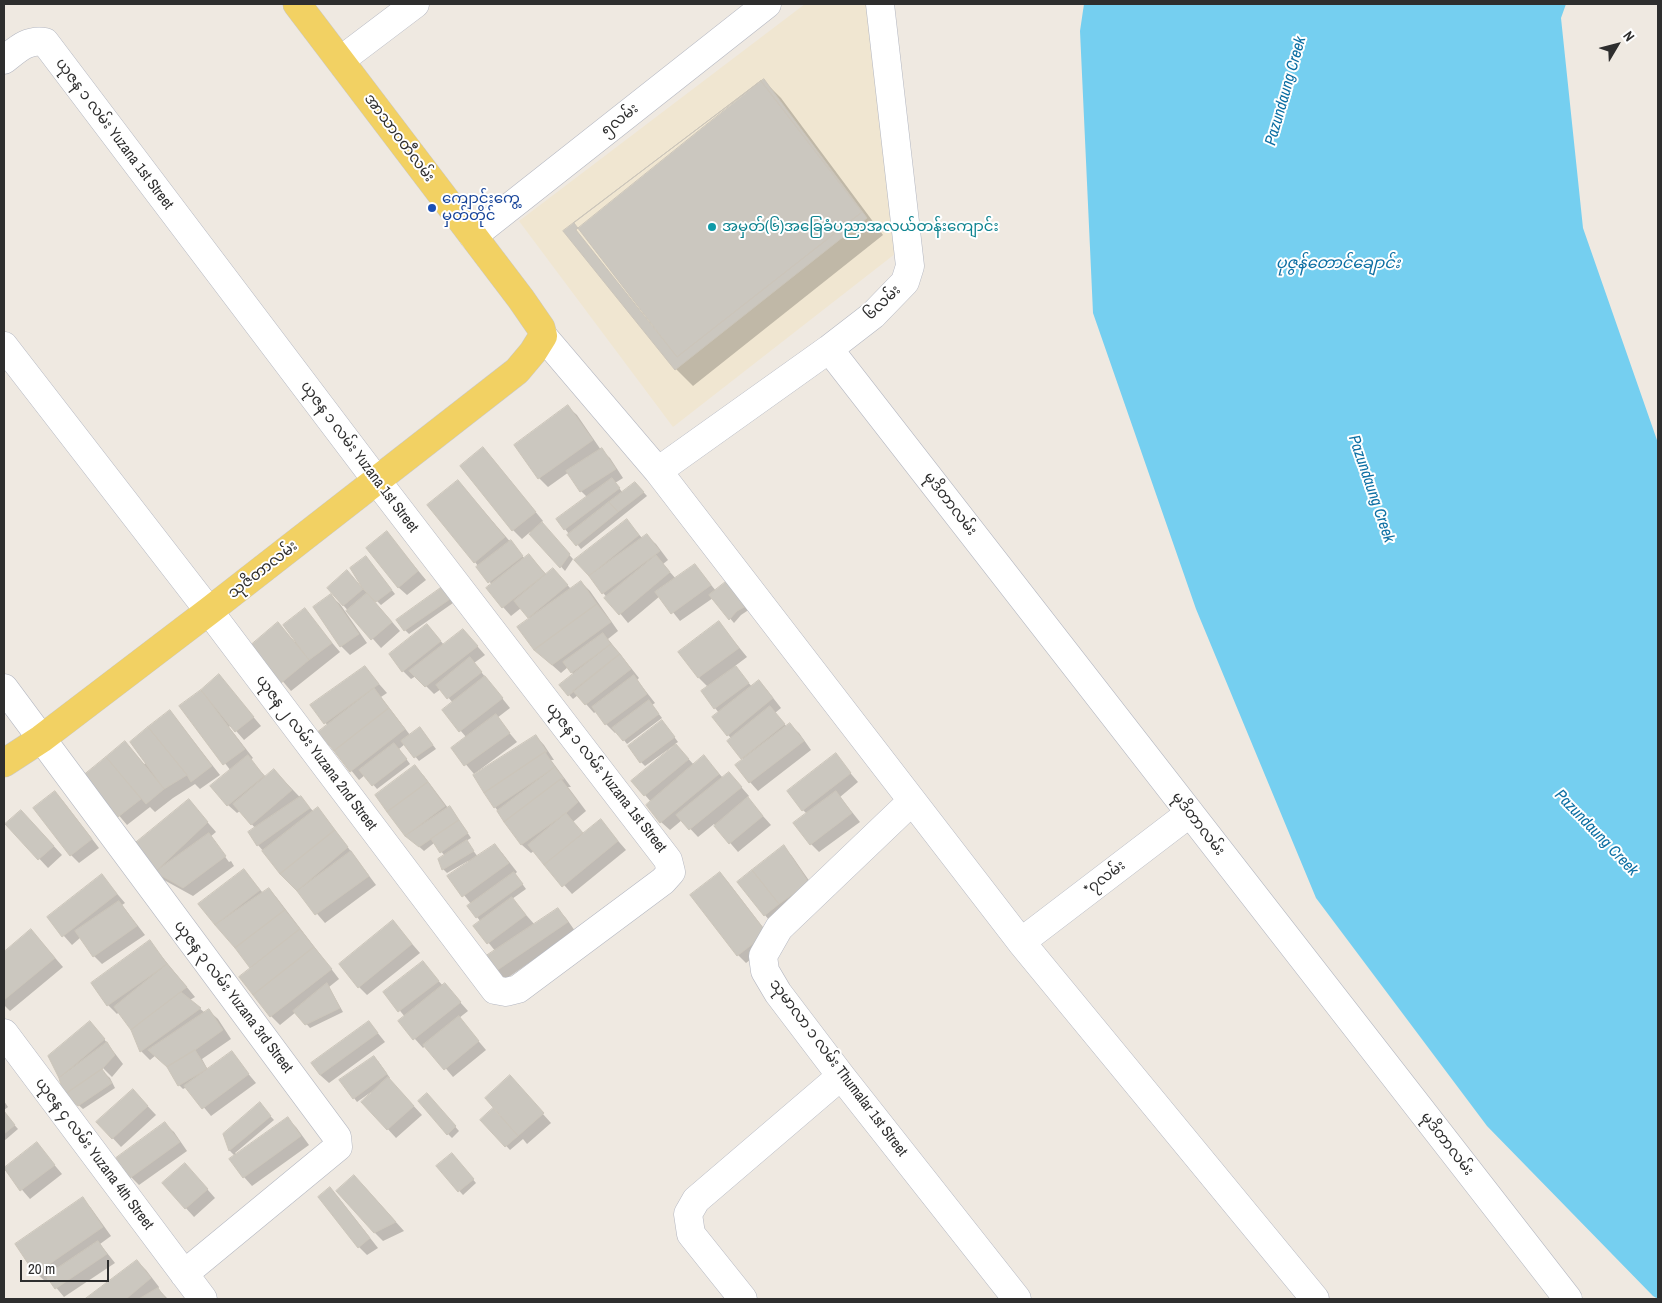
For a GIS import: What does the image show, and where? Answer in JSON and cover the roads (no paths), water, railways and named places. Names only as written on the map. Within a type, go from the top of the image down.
[{"type":"main road","name":"အာသာဝတီလမ်း","points":[[297,4],[536,321],[541,328],[543,336]]},
{"type":"main road","name":"သုဇိတာလမ်း","points":[[4,762],[41,739],[210,611],[517,371],[534,352],[543,336]]},
{"type":"street","points":[[340,60],[415,4]]},
{"type":"street","name":"၅လမ်း","points":[[473,236],[766,4]]},
{"type":"street","name":"၆လမ်း","points":[[658,471],[829,349],[873,315],[905,282],[910,266],[880,4]]},
{"type":"street","name":"ယုဇန ၁ လမ်း Yuzana 1st Street","points":[[4,60],[27,43],[45,42],[377,481],[668,860],[671,872]]},
{"type":"street","points":[[543,336],[658,471],[1021,942],[1315,1299]]},
{"type":"street","name":"ယုဇန ၂ လမ်း Yuzana 2nd Street","points":[[4,346],[210,611],[495,990],[506,992],[518,989],[664,881],[671,872]]},
{"type":"street","name":"မုဒိတာလမ်း","points":[[829,349],[1568,1299]]},
{"type":"street","name":"ယုဇန ၃ လမ်း Yuzana 3rd Street","points":[[4,688],[338,1137],[338,1147],[184,1274]]},
{"type":"street","name":"သုမာလာ ၁ လမ်း Thumalar 1st Street","points":[[912,801],[779,928],[763,956],[765,971],[778,993],[841,1076],[1017,1299]]},
{"type":"street","name":"*၇လမ်း","points":[[1021,942],[1190,813]]},
{"type":"street","name":"ယုဇန ၄ လမ်း Yuzana 4th Street","points":[[4,1033],[203,1299]]},
{"type":"street","points":[[743,1299],[691,1234],[688,1214],[696,1200],[841,1076]]},
{"type":"water","name":"ပုဇွန်တောင်ချောင်း","points":[[1084,4],[1566,4],[1561,18],[1583,228],[1658,443],[1658,1299],[1487,1126],[1316,898],[1196,609],[1093,313],[1080,31]]},
{"type":"place","name":"ကျောင်းကွေ့ မှတ်တိုင်","points":[[432,208]]},
{"type":"place","name":"အမှတ်(၆)အခြေခံပညာအလယ်တန်းကျောင်း","points":[[712,227]]},
{"type":"water label","name":"Pazundaung Creek","points":[[1286,91]]},
{"type":"water label","name":"Pazundaung Creek","points":[[1371,489]]},
{"type":"water label","name":"Pazundaung Creek","points":[[1596,833]]}]
